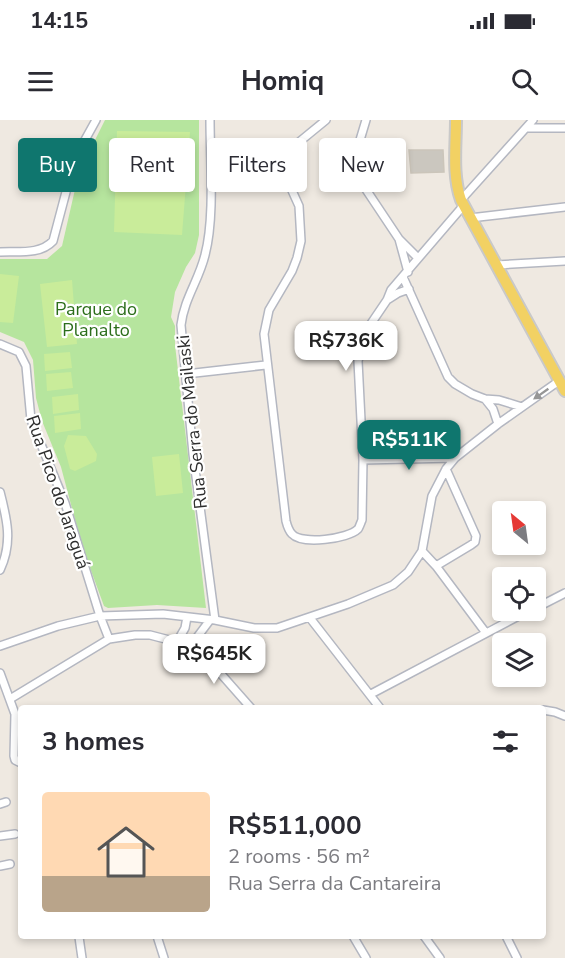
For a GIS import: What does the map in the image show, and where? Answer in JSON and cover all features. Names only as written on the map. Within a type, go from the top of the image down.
[{"type":"main road","points":[[456,120],[458,192],[562,386]]},
{"type":"street","points":[[0,252],[34,251],[44,249],[51,244],[77,152],[96,120]]},
{"type":"street","name":"Rua Serra do Mailaski","points":[[210,120],[209,232],[205,256],[183,309],[181,325],[193,454],[213,620]]},
{"type":"street","points":[[326,120],[293,147],[284,165],[285,176],[299,206],[301,241],[292,271],[269,310],[264,334],[286,521],[292,535],[310,541],[346,535],[358,528],[362,520],[363,460],[358,361],[366,331],[391,290],[462,202],[533,120]]},
{"type":"street","points":[[366,120],[355,155],[355,167],[359,178],[399,239],[418,258]]},
{"type":"street","points":[[526,128],[565,128]]},
{"type":"street","points":[[470,218],[565,207]]},
{"type":"street","points":[[399,239],[409,289],[448,377],[463,390],[485,399],[499,400],[522,407]]},
{"type":"street","points":[[496,265],[565,261]]},
{"type":"street","points":[[387,300],[409,289]]},
{"type":"street","name":"Rua Pico do Jaraguá","points":[[0,344],[19,352],[26,366],[31,420],[65,503],[109,639]]},
{"type":"street","points":[[186,374],[266,365]]},
{"type":"street","points":[[0,646],[58,626],[100,616],[163,614],[265,629],[291,625],[393,585],[408,572],[422,551],[432,496],[446,469],[455,458],[522,407],[562,386]]},
{"type":"street","points":[[485,399],[493,409],[498,424]]},
{"type":"street","points":[[363,460],[455,458]]},
{"type":"street","points":[[436,566],[475,542],[476,536],[446,469]]},
{"type":"street","points":[[0,492],[8,531],[8,551],[0,570]]},
{"type":"street","points":[[422,551],[436,566],[486,633]]},
{"type":"street","points":[[546,602],[565,592]]},
{"type":"street","points":[[177,642],[185,628],[187,617]]},
{"type":"street","points":[[310,618],[378,705]]},
{"type":"street","points":[[189,648],[213,620]]},
{"type":"street","points":[[370,694],[509,621]]},
{"type":"street","points":[[10,699],[109,639],[150,635],[177,642],[189,648],[221,674],[248,705]]},
{"type":"street","points":[[0,672],[15,721],[14,756],[18,762]]},
{"type":"street","points":[[546,710],[555,711],[565,717]]},
{"type":"street","points":[[0,836],[15,834]]},
{"type":"street","points":[[0,866],[10,864]]},
{"type":"street","points":[[79,939],[82,958]]},
{"type":"street","points":[[158,939],[164,958]]},
{"type":"street","points":[[355,939],[366,958]]},
{"type":"street","points":[[426,939],[440,958]]},
{"type":"street","points":[[508,939],[517,958]]},
{"type":"green space","name":"Parque do Planalto","points":[[105,120],[199,120],[199,235],[195,253],[175,292],[171,317],[175,326],[175,345],[206,608],[157,605],[108,608],[104,606],[82,546],[61,467],[42,421],[36,398],[33,360],[24,342],[0,332],[0,259],[47,259],[62,246],[74,192],[97,192],[96,138]]},
{"type":"green space","points":[[117,131],[190,132],[190,138],[117,138]]},
{"type":"green space","points":[[115,192],[185,192],[182,235],[114,232]]},
{"type":"green space","points":[[0,274],[19,276],[13,323],[0,322]]},
{"type":"green space","points":[[72,280],[77,344],[47,347],[40,284]]},
{"type":"green space","points":[[70,352],[72,368],[45,371],[44,354]]},
{"type":"green space","points":[[71,372],[73,388],[47,391],[46,374]]},
{"type":"green space","points":[[78,394],[79,410],[53,414],[52,397]]},
{"type":"green space","points":[[80,413],[81,429],[55,433],[54,416]]},
{"type":"green space","points":[[68,435],[86,436],[97,454],[96,461],[75,471],[70,469],[64,446]]},
{"type":"green space","points":[[179,454],[183,493],[156,496],[152,457]]},
{"type":"building","points":[[409,150],[443,150],[444,172],[411,173]]}]
